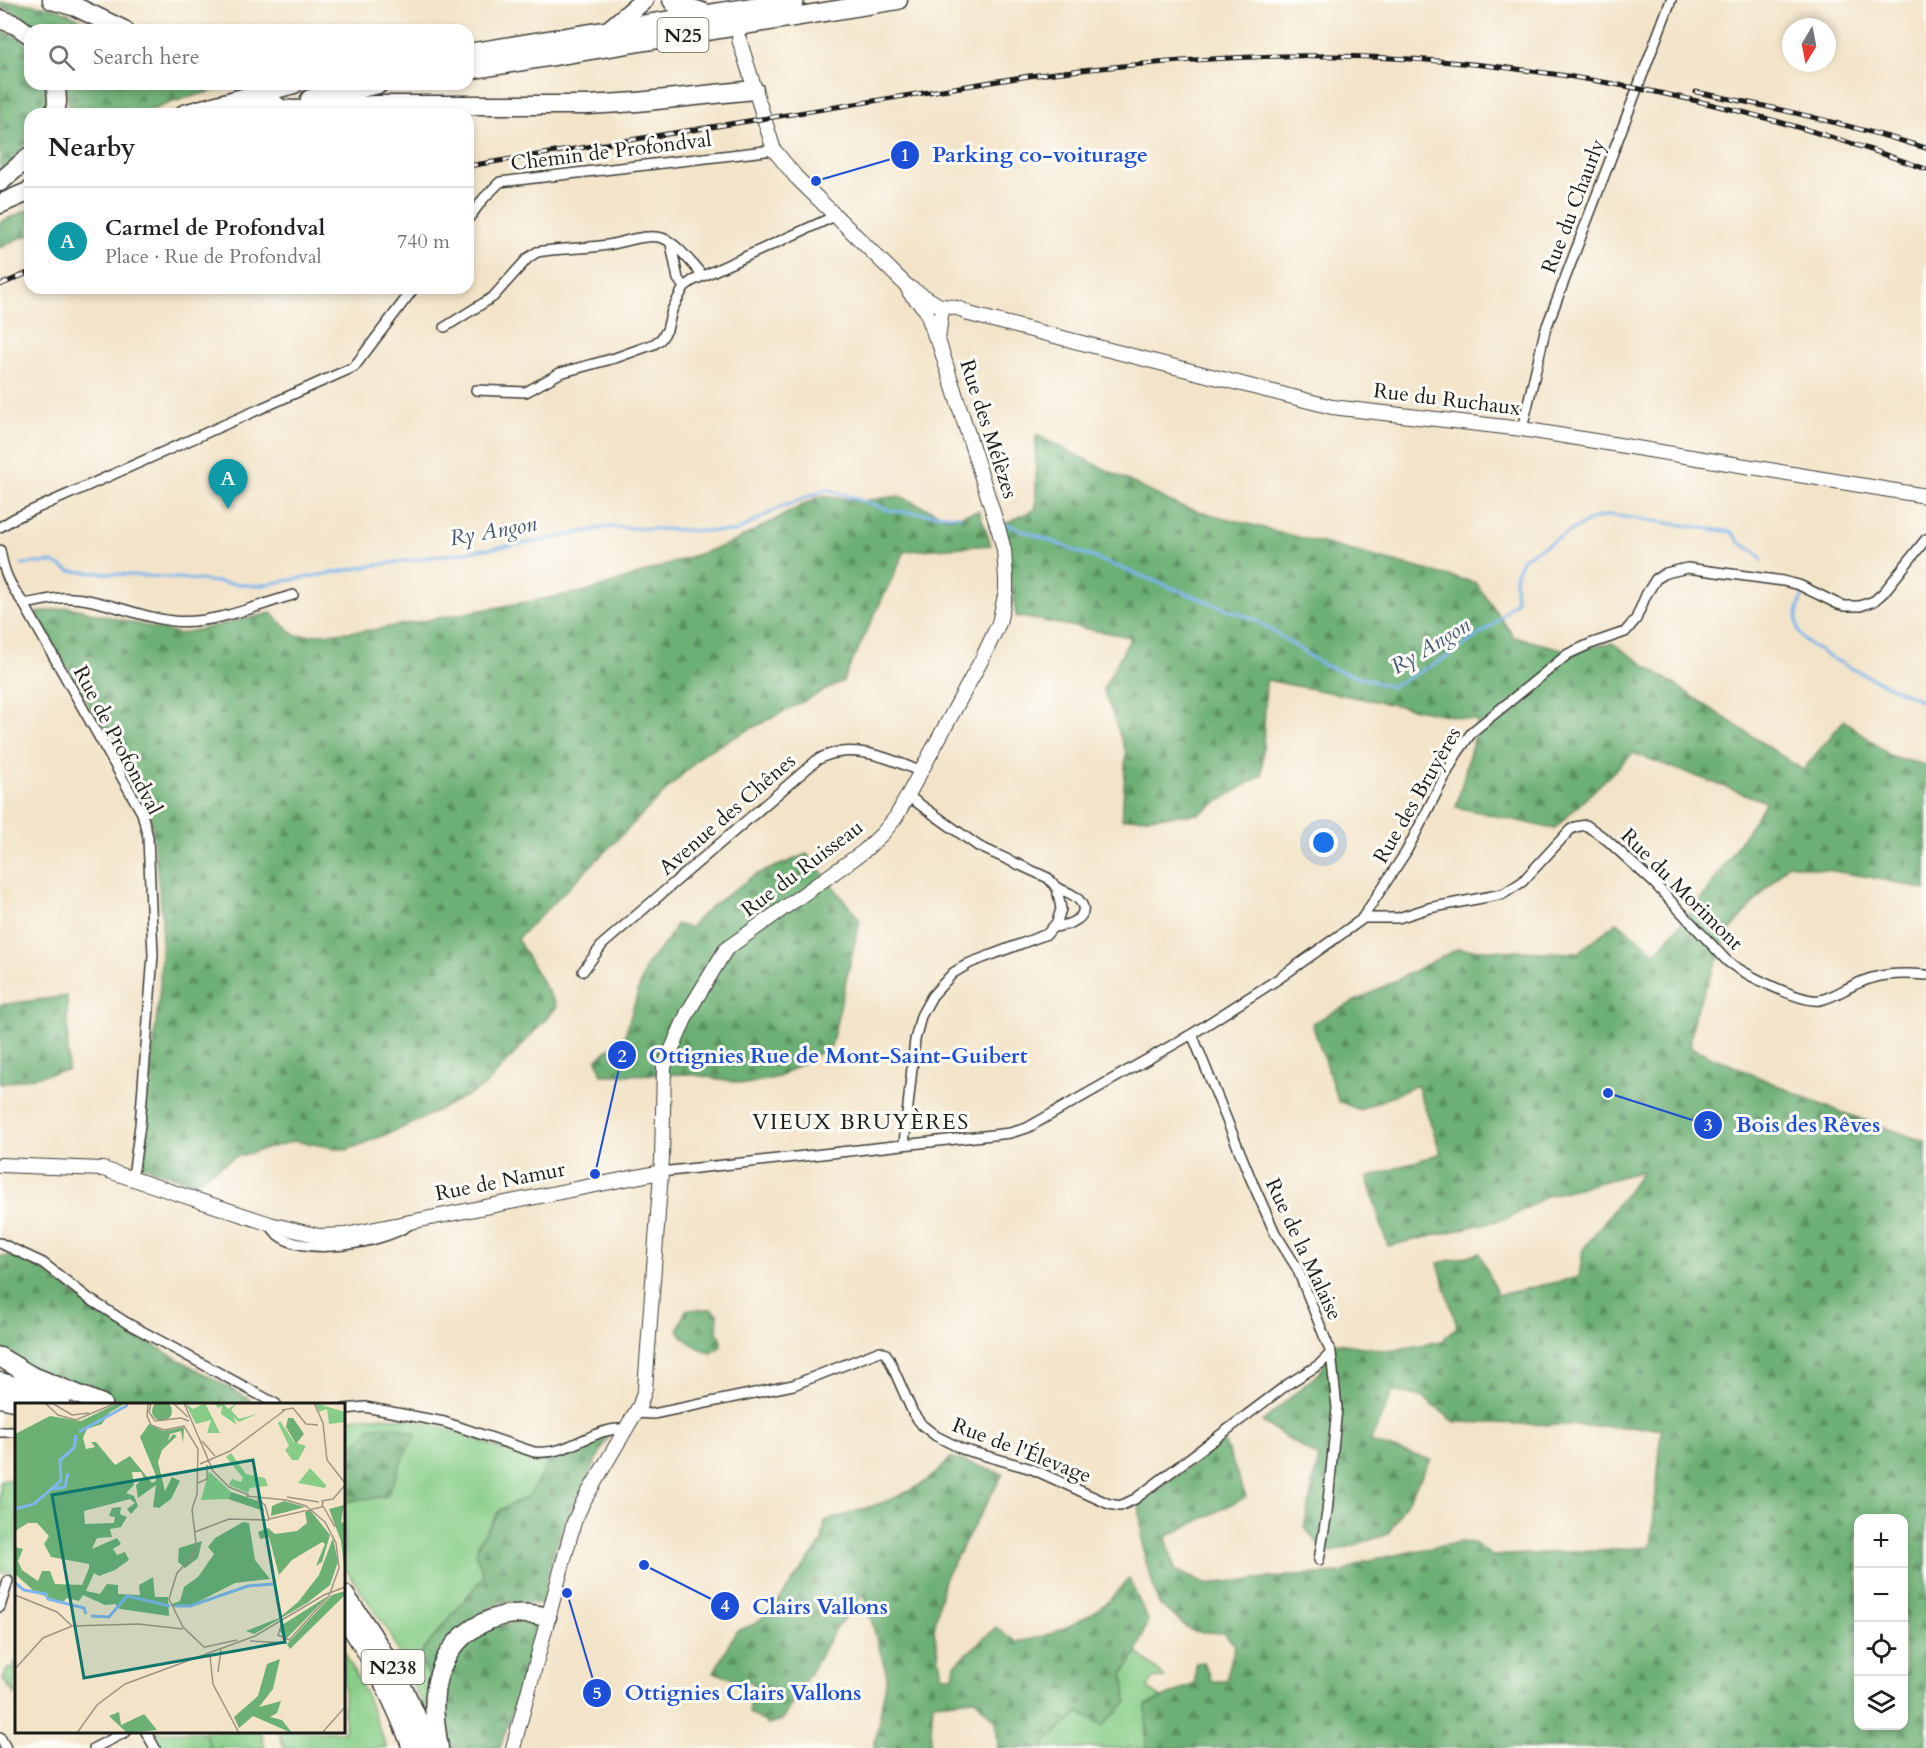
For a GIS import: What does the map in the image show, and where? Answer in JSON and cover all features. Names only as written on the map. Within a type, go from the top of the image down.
[{"type":"highway","points":[[52,0],[76,7],[111,24]]},
{"type":"highway","points":[[608,31],[644,0]]},
{"type":"highway","points":[[672,0],[674,3],[710,14]]},
{"type":"highway","name":"N25","points":[[474,52],[795,0]]},
{"type":"highway","name":"N25","points":[[474,69],[898,0]]},
{"type":"highway","points":[[0,19],[16,25],[24,31]]},
{"type":"highway","points":[[56,90],[56,108]]},
{"type":"highway","points":[[206,108],[272,90]]},
{"type":"highway","points":[[267,108],[351,90]]},
{"type":"highway","points":[[327,108],[375,105],[588,105],[754,90]]},
{"type":"highway","points":[[0,183],[24,161]]},
{"type":"highway","points":[[0,183],[24,174]]},
{"type":"highway","points":[[0,204],[24,194]]},
{"type":"highway","points":[[0,1357],[30,1375],[100,1403]]},
{"type":"highway","points":[[0,1382],[74,1403]]},
{"type":"highway","points":[[0,1398],[22,1403]]},
{"type":"highway","name":"N238","points":[[345,1595],[392,1664],[429,1748]]},
{"type":"highway","points":[[440,1748],[434,1715],[436,1693],[442,1667],[455,1645],[467,1632],[498,1616],[534,1613],[547,1617]]},
{"type":"highway","name":"N238","points":[[345,1619],[380,1676],[412,1748]]},
{"type":"street","name":"Rue du Chaurly","points":[[1522,429],[1545,331],[1671,0]]},
{"type":"street","name":"Rue des Mélèzes","points":[[739,39],[774,150],[795,177],[907,286],[910,292],[935,311],[936,339],[999,531]]},
{"type":"street","name":"Chemin de Profondval","points":[[474,211],[500,182],[774,150]]},
{"type":"street","points":[[476,390],[526,392],[560,373],[615,358],[654,344],[667,330],[672,310],[684,287],[703,276],[835,216]]},
{"type":"street","points":[[445,327],[493,297],[528,258],[537,252],[608,245],[627,240],[666,238],[703,276]]},
{"type":"street","points":[[671,244],[678,279],[684,287]]},
{"type":"street","points":[[0,527],[354,367],[409,294]]},
{"type":"street","name":"Rue du Ruchaux","points":[[935,311],[969,314],[1332,407],[1522,429],[1926,496]]},
{"type":"street","name":"Rue du Ruisseau","points":[[513,1748],[574,1522],[583,1502],[635,1413],[645,1389],[661,1172],[664,1067],[688,1012],[726,949],[863,852],[883,833],[908,796],[999,623],[1006,591],[1006,579],[1004,550],[999,531]]},
{"type":"street","name":"Rue des Bruyères","points":[[1362,918],[1406,852],[1456,755],[1472,732],[1568,654],[1590,644],[1620,635],[1629,629],[1650,586],[1660,575],[1679,568],[1687,568],[1783,581],[1799,585],[1838,604],[1860,606],[1874,601],[1884,592],[1926,539]]},
{"type":"street","name":"Rue de Profondval","points":[[0,550],[3,569],[8,580],[24,604],[142,813],[148,837],[152,982],[140,1125],[131,1176]]},
{"type":"street","points":[[24,604],[60,598],[82,599],[155,618],[192,621],[214,618],[293,595]]},
{"type":"street","name":"Avenue des Chênes","points":[[583,971],[603,944],[826,755],[853,751],[902,763],[921,772]]},
{"type":"street","points":[[904,1144],[915,1040],[921,1016],[932,996],[953,973],[970,963],[1040,938],[1054,927],[1074,923],[1080,918],[1082,910],[1078,899],[1057,888],[1041,873],[978,846],[908,796]]},
{"type":"street","name":"Rue du Morimont","points":[[1362,918],[1398,918],[1429,909],[1503,894],[1522,882],[1570,830],[1586,825],[1607,840],[1653,882],[1727,961],[1742,971],[1795,995],[1807,1000],[1819,1000],[1832,997],[1872,977],[1893,973],[1926,975]]},
{"type":"street","points":[[1054,927],[1061,909],[1057,888]]},
{"type":"street","points":[[661,1172],[1023,1130],[1192,1034],[1278,979],[1362,918]]},
{"type":"street","name":"Rue de la Malaise","points":[[1192,1034],[1250,1177],[1275,1233],[1297,1268],[1331,1353],[1337,1408],[1327,1512],[1319,1560]]},
{"type":"street","name":"Rue de Namur","points":[[0,1165],[103,1169],[131,1176],[270,1224],[319,1236],[336,1235],[661,1172]]},
{"type":"street","name":"Rue de Namur","points":[[0,1172],[44,1166]]},
{"type":"street","points":[[0,1243],[43,1263],[88,1298],[127,1323],[274,1403]]},
{"type":"street","name":"Rue de l'Élevage","points":[[635,1413],[653,1414],[793,1385],[880,1351],[889,1359],[917,1419],[936,1436],[962,1449],[1027,1467],[1109,1504],[1120,1506],[1135,1499],[1288,1384],[1320,1364],[1331,1353]]},
{"type":"street","points":[[345,1409],[365,1407],[444,1422],[534,1452],[546,1453],[557,1452],[602,1432],[616,1428],[626,1429]]},
{"type":"street","points":[[0,1607],[8,1581]]},
{"type":"street","points":[[94,1748],[122,1733]]},
{"type":"street","points":[[147,1733],[155,1748]]},
{"type":"street","points":[[0,1737],[6,1748]]},
{"type":"green space","points":[[14,2],[56,8],[92,24],[33,24],[8,9],[0,9],[0,3]]},
{"type":"green space","points":[[0,30],[17,35],[24,43],[24,90],[47,90],[49,104],[47,108],[24,108],[24,146],[5,168],[0,170]]},
{"type":"green space","points":[[66,90],[216,90],[157,108],[69,107]]},
{"type":"green space","points":[[24,212],[24,237],[0,248],[0,222]]},
{"type":"green space","points":[[1036,435],[1179,506],[1476,583],[1514,637],[1570,651],[1612,643],[1803,770],[1844,720],[1892,757],[1926,765],[1926,890],[1870,877],[1788,864],[1731,929],[1694,1015],[1690,1047],[1827,1107],[1926,1142],[1926,1748],[1146,1748],[1146,1705],[1195,1684],[1196,1663],[1203,1662],[1212,1681],[1226,1681],[1235,1645],[1223,1633],[1192,1631],[1159,1604],[1144,1555],[1139,1503],[1224,1441],[1246,1497],[1166,1537],[1175,1570],[1205,1584],[1342,1573],[1365,1561],[1460,1542],[1474,1543],[1492,1556],[1651,1547],[1662,1428],[1455,1422],[1422,1397],[1393,1391],[1370,1442],[1431,1460],[1388,1534],[1326,1554],[1304,1527],[1319,1458],[1262,1422],[1321,1371],[1332,1342],[1389,1351],[1441,1341],[1457,1327],[1438,1263],[1480,1253],[1498,1295],[1579,1277],[1583,1249],[1643,1171],[1547,1196],[1509,1218],[1388,1246],[1367,1178],[1441,1153],[1417,1085],[1360,1110],[1338,1101],[1312,1023],[1457,949],[1577,953],[1617,922],[1656,953],[1705,894],[1766,802],[1633,753],[1554,829],[1456,807],[1478,721],[1266,680],[1262,775],[1198,814],[1122,819],[1126,752],[1103,689],[1131,637],[1016,616],[1003,524],[1036,509]]},
{"type":"green space","points":[[820,496],[862,501],[899,496],[949,518],[979,511],[991,545],[905,551],[843,681],[704,753],[517,939],[557,1007],[484,1087],[407,1126],[347,1150],[295,1141],[235,1157],[193,1183],[140,1165],[160,986],[162,916],[150,812],[36,613],[69,607],[179,634],[271,613],[296,636],[373,630],[592,590],[731,543]]},
{"type":"green space","points":[[807,854],[860,920],[831,1046],[779,1077],[746,1084],[690,1074],[602,1075],[597,1059],[625,1035],[646,965],[667,941],[676,924],[689,928],[710,907],[755,875]]},
{"type":"green space","points":[[67,996],[68,1070],[0,1084],[0,1005]]},
{"type":"green space","points":[[0,1256],[16,1257],[41,1269],[114,1323],[249,1399],[251,1403],[123,1403],[29,1367],[0,1347]]},
{"type":"green space","points":[[711,1309],[718,1314],[717,1332],[721,1337],[721,1346],[712,1353],[702,1350],[684,1338],[678,1330],[686,1310]]},
{"type":"green space","points":[[402,1418],[443,1427],[518,1456],[549,1460],[529,1496],[500,1510],[479,1542],[476,1555],[484,1576],[418,1657],[431,1678],[425,1712],[390,1633],[345,1568],[345,1419]]},
{"type":"green space","points":[[371,1427],[395,1427],[417,1434],[406,1451],[387,1496],[345,1503],[345,1453]]},
{"type":"green space","points":[[612,1429],[564,1524],[549,1568],[542,1605],[510,1602],[498,1604],[484,1612],[467,1629],[431,1678],[418,1657],[484,1576],[476,1555],[479,1542],[500,1510],[529,1496],[549,1460],[595,1442]]},
{"type":"green space","points":[[951,1457],[1003,1474],[944,1579],[934,1630],[942,1676],[953,1676],[955,1665],[996,1627],[1016,1642],[1050,1634],[1092,1613],[1109,1600],[1129,1579],[1148,1620],[1137,1652],[1123,1674],[1127,1702],[1102,1726],[1079,1712],[1046,1742],[1043,1748],[998,1748],[996,1721],[975,1699],[933,1703],[930,1748],[874,1748],[887,1676],[864,1594],[835,1630],[782,1720],[768,1724],[749,1713],[753,1682],[741,1682],[714,1672],[736,1631],[755,1624],[774,1607],[822,1542],[825,1521],[876,1505],[911,1490],[940,1470]]},
{"type":"green space","points":[[0,1480],[15,1480],[15,1576],[0,1572]]},
{"type":"green space","points":[[525,1620],[533,1625],[537,1636],[500,1748],[448,1748],[443,1723],[442,1700],[443,1688],[451,1666],[467,1644],[485,1629],[499,1624]]},
{"type":"green space","points":[[1137,1652],[1165,1678],[1152,1679],[1148,1689],[1162,1698],[1146,1705],[1146,1748],[1043,1748],[1046,1742],[1123,1674]]},
{"type":"green space","points":[[345,1653],[366,1695],[387,1748],[284,1748],[279,1733],[345,1733]]},
{"type":"green space","points":[[15,1663],[15,1695],[3,1679],[8,1668],[13,1669]]},
{"type":"green space","points":[[152,1733],[204,1733],[211,1748],[159,1748]]},
{"type":"green space","points":[[204,1733],[261,1733],[265,1748],[211,1748]]},
{"type":"waterway","name":"Ry Angon","points":[[22,564],[52,562],[70,571],[257,586],[371,566],[540,541],[608,527],[735,532],[777,509],[827,489],[892,511],[960,516]]},
{"type":"waterway","name":"Ry Angon","points":[[1006,524],[1256,620],[1325,666],[1391,687],[1444,659],[1492,626],[1516,601],[1515,576],[1523,558],[1592,519],[1610,515],[1732,532],[1740,543],[1756,552],[1762,560]]},
{"type":"waterway","name":"Ry Angon","points":[[1804,592],[1797,620],[1802,637],[1823,653],[1926,703]]},
{"type":"railway","points":[[474,165],[1029,76],[1156,63],[1284,56],[1366,57],[1448,62],[1610,83],[1691,99],[1770,119],[1849,142],[1926,169]]},
{"type":"railway","points":[[1696,92],[1812,117],[1926,148]]},
{"type":"railway","points":[[0,285],[24,275]]},
{"type":"place","name":"Parking co-voiturage","points":[[816,181]]},
{"type":"place","name":"Carmel de Profondval","points":[[228,509]]},
{"type":"place","name":"Bois des Rêves","points":[[1608,1093]]},
{"type":"place","name":"Ottignies Rue de Mont-Saint-Guibert","points":[[595,1174]]},
{"type":"place","name":"Clairs Vallons","points":[[644,1565]]},
{"type":"place","name":"Ottignies Clairs Vallons","points":[[567,1593]]},
{"type":"district","name":"VIEUX BRUYÈRES","points":[[861,1121]]}]
